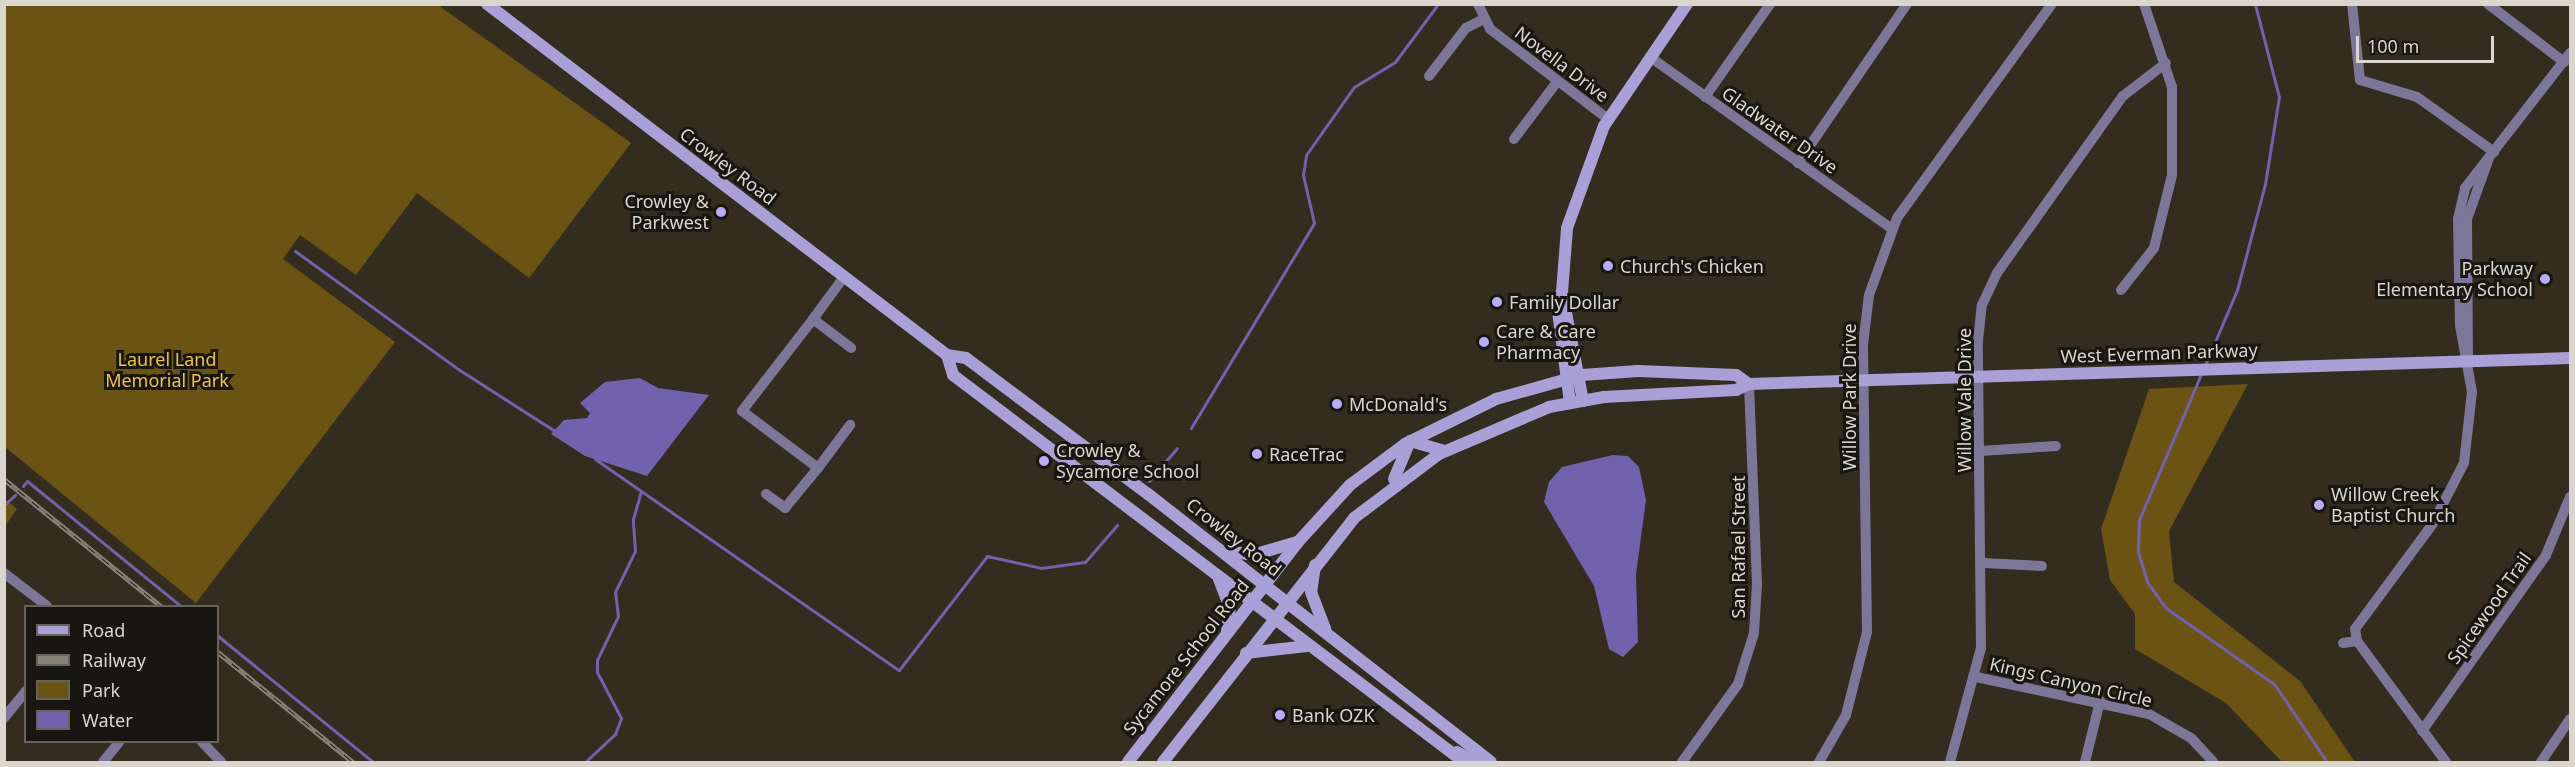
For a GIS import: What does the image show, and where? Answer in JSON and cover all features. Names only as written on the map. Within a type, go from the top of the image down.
[{"type":"main road","name":"Crowley Road","points":[[487,4],[947,355],[966,358],[1220,549],[1491,762]]},
{"type":"main road","points":[[1582,401],[1562,292],[1567,228],[1608,119],[1687,4]]},
{"type":"main road","points":[[1386,489],[1446,451],[1505,422],[1570,403],[1557,304],[1562,292]]},
{"type":"main road","name":"Crowley Road","points":[[947,355],[953,375],[1218,578],[1464,762]]},
{"type":"main road","name":"West Everman Parkway","points":[[1570,403],[1736,390],[1749,384],[2571,358]]},
{"type":"main road","name":"West Everman Parkway","points":[[1566,379],[1638,371],[1736,375],[1749,384]]},
{"type":"main road","name":"Sycamore School Road","points":[[1128,762],[1298,542],[1350,485],[1410,441],[1477,406],[1566,379]]},
{"type":"main road","points":[[1163,762],[1317,560],[1386,489],[1407,458],[1410,441],[1446,451]]},
{"type":"main road","points":[[1220,549],[1253,555],[1298,542]]},
{"type":"main road","points":[[1317,560],[1311,592],[1325,630]]},
{"type":"main road","points":[[1218,578],[1230,607],[1227,633]]},
{"type":"main road","points":[[1246,653],[1308,646]]},
{"type":"main road","points":[[1450,753],[1476,762]]},
{"type":"street","name":"Novella Drive","points":[[1478,4],[1490,30],[1608,119]]},
{"type":"street","points":[[1705,97],[1770,4]]},
{"type":"street","points":[[1798,163],[1907,4]]},
{"type":"street","name":"Willow Park Drive","points":[[1819,762],[1846,714],[1867,632],[1864,318],[1892,229],[2052,4]]},
{"type":"street","points":[[2121,290],[2154,248],[2166,206],[2175,129],[2166,63],[2144,4]]},
{"type":"street","points":[[2352,4],[2360,80],[2417,97],[2492,155]]},
{"type":"street","points":[[2446,762],[2357,641],[2355,628],[2457,480],[2471,424],[2463,235],[2469,205],[2492,155],[2567,57],[2488,4]]},
{"type":"street","points":[[1429,76],[1466,28],[1484,19]]},
{"type":"street","name":"Gladwater Drive","points":[[1650,57],[1892,229]]},
{"type":"street","name":"Willow Vale Drive","points":[[1950,762],[1976,677],[1983,563],[1978,376],[1983,305],[1997,273],[2123,96],[2166,63]]},
{"type":"street","points":[[1514,139],[1557,82]]},
{"type":"street","points":[[818,468],[742,411],[844,277]]},
{"type":"street","points":[[813,319],[851,348]]},
{"type":"street","name":"San Rafael Street","points":[[1682,762],[1738,684],[1754,633],[1757,584],[1749,384]]},
{"type":"street","points":[[766,494],[785,508],[850,425]]},
{"type":"street","points":[[1980,451],[2056,446]]},
{"type":"street","name":"Spicewood Trail","points":[[2422,731],[2546,555],[2571,497]]},
{"type":"street","points":[[1983,563],[2042,566]]},
{"type":"street","points":[[4,573],[46,605]]},
{"type":"street","points":[[2343,643],[2357,641]]},
{"type":"street","name":"Kings Canyon Circle","points":[[1976,677],[2100,701],[2166,722],[2213,762]]},
{"type":"street","points":[[4,718],[24,693]]},
{"type":"street","points":[[2085,762],[2100,701]]},
{"type":"street","points":[[2541,762],[2571,719]]},
{"type":"street","points":[[103,762],[117,743]]},
{"type":"street","points":[[204,743],[221,762]]},
{"type":"green space","name":"Laurel Land Memorial Park","points":[[4,5],[438,5],[631,143],[529,278],[417,193],[356,275],[300,235],[283,259],[395,342],[196,603],[5,447]]},
{"type":"green space","points":[[2248,384],[2169,531],[2174,582],[2300,681],[2355,762],[2282,762],[2226,703],[2135,649],[2135,614],[2110,580],[2101,529],[2149,389]]},
{"type":"green space","points":[[5,499],[17,509],[5,526]]},
{"type":"water","points":[[640,378],[658,388],[709,395],[647,476],[585,456],[551,434],[564,420],[587,418],[590,413],[580,403],[605,382]]},
{"type":"water","points":[[1613,455],[1628,456],[1639,467],[1646,500],[1636,574],[1638,642],[1623,657],[1609,649],[1594,586],[1544,502],[1549,482],[1562,467]]},
{"type":"waterway","points":[[1191,428],[1314,223],[1303,175],[1306,155],[1354,87],[1395,62],[1438,4]]},
{"type":"waterway","points":[[2205,365],[2237,290],[2265,184],[2279,97],[2255,4]]},
{"type":"waterway","points":[[295,251],[458,369],[558,433]]},
{"type":"waterway","points":[[2201,374],[2139,520],[2138,552],[2147,582],[2166,608],[2274,684],[2327,762]]},
{"type":"waterway","points":[[1149,481],[1177,448]]},
{"type":"waterway","points":[[595,459],[899,670],[987,556],[1041,568],[1085,562],[1117,525]]},
{"type":"waterway","points":[[23,486],[27,481],[180,605]]},
{"type":"waterway","points":[[585,762],[615,734],[621,718],[597,672],[597,660],[618,616],[615,592],[635,551],[633,519],[641,491]]},
{"type":"waterway","points":[[4,505],[15,495]]},
{"type":"waterway","points":[[219,637],[373,762]]},
{"type":"railway","points":[[4,479],[160,605]]},
{"type":"railway","points":[[219,653],[353,762]]},
{"type":"place","name":"Crowley & Parkwest","points":[[721,212]]},
{"type":"place","name":"Church's Chicken","points":[[1608,266]]},
{"type":"place","name":"Parkway Elementary School","points":[[2545,279]]},
{"type":"place","name":"Family Dollar","points":[[1497,302]]},
{"type":"place","name":"Care & Care Pharmacy","points":[[1484,342]]},
{"type":"place","name":"McDonald's","points":[[1337,404]]},
{"type":"place","name":"RaceTrac","points":[[1257,454]]},
{"type":"place","name":"Crowley & Sycamore School","points":[[1044,461]]},
{"type":"place","name":"Willow Creek Baptist Church","points":[[2319,505]]},
{"type":"place","name":"Bank OZK","points":[[1280,715]]}]
